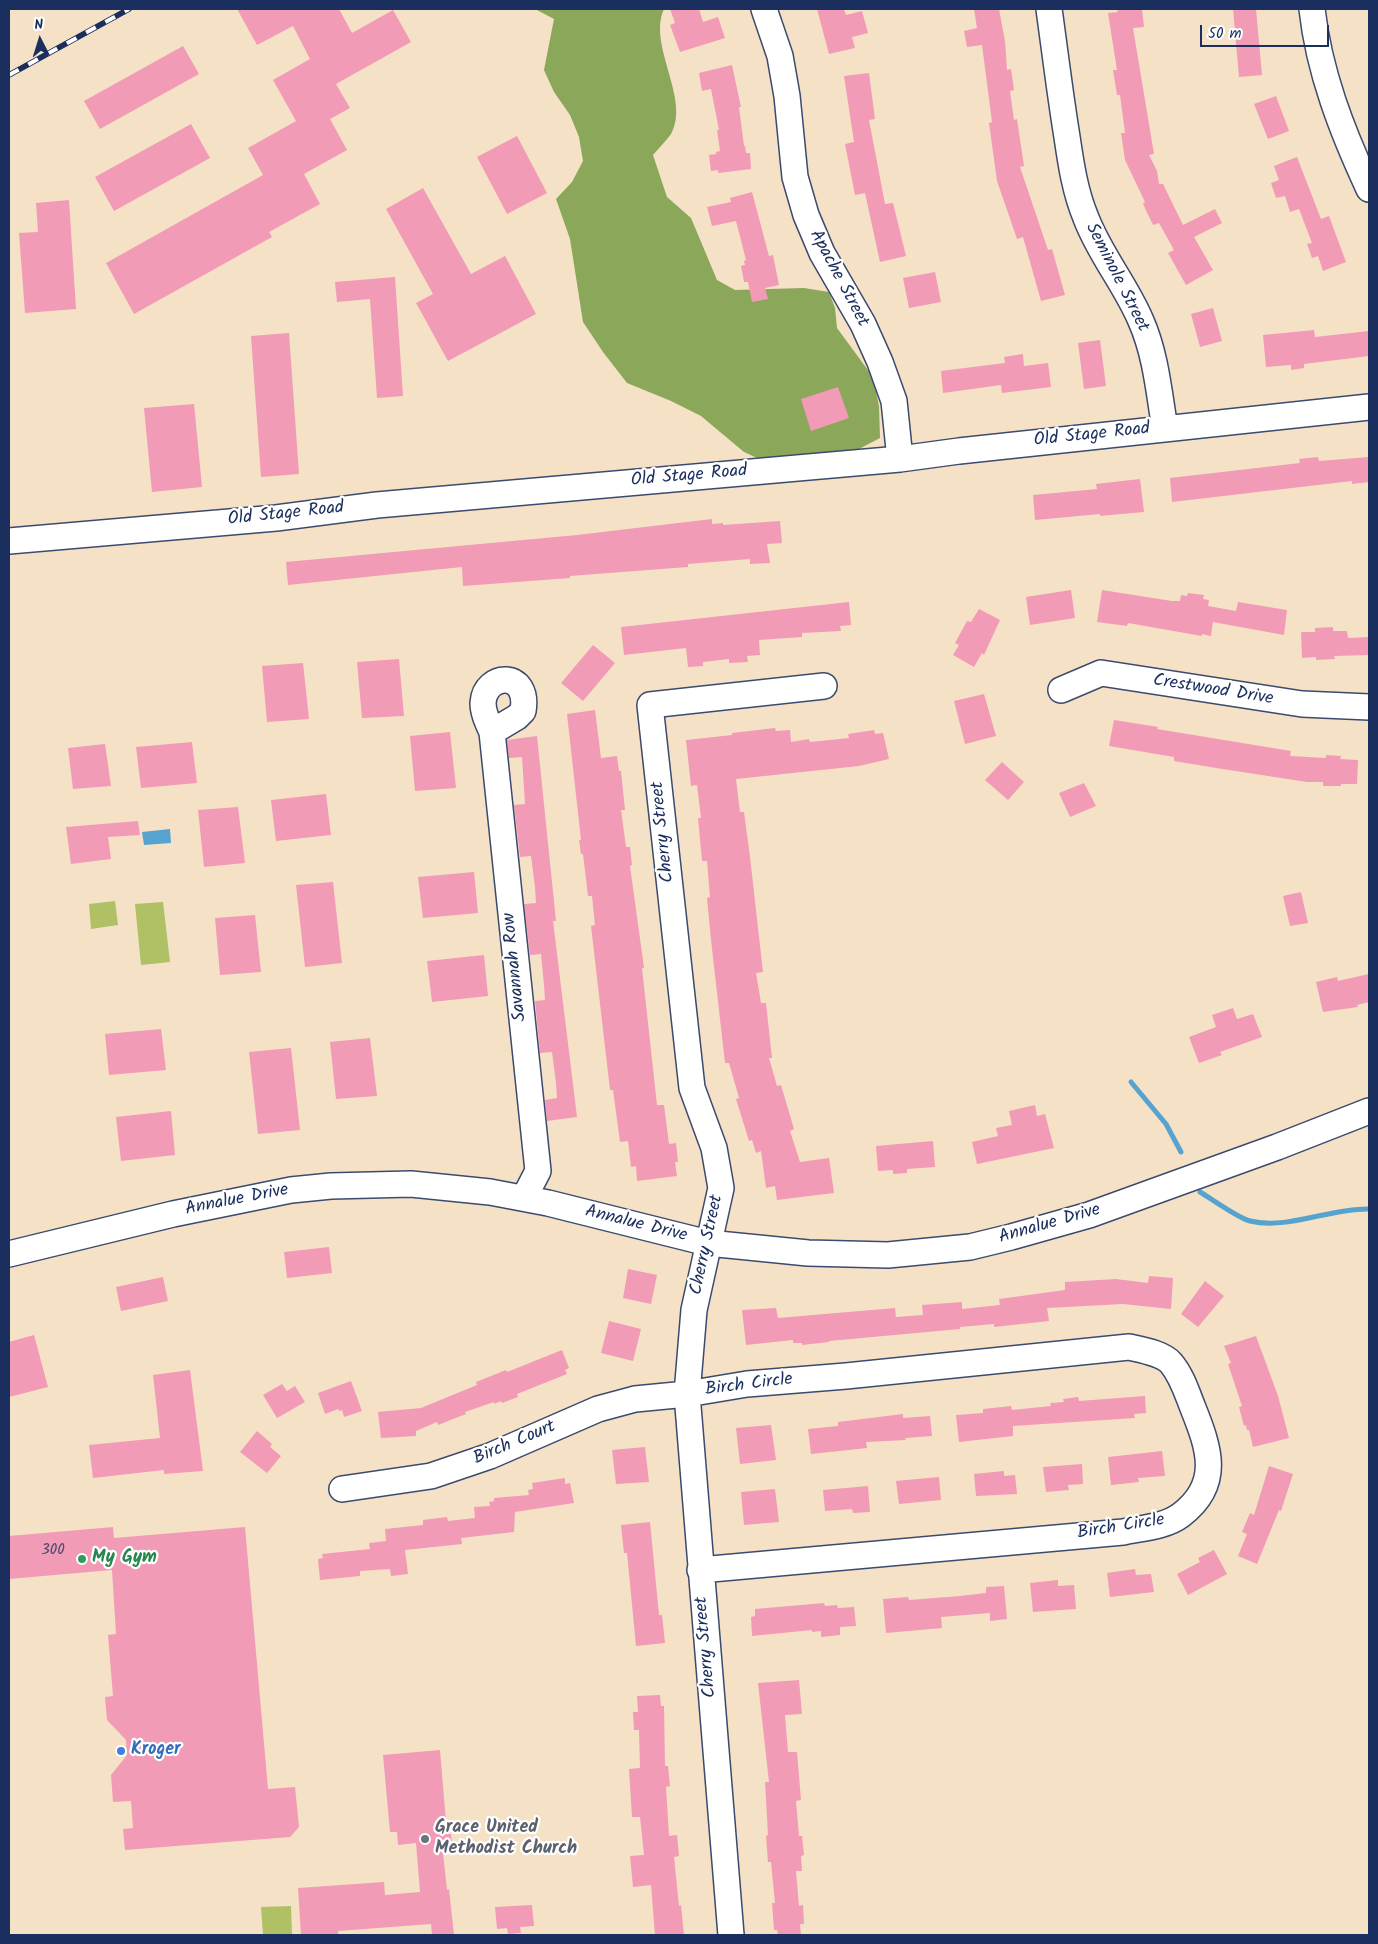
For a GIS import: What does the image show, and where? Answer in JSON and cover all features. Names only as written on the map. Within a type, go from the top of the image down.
[{"type":"street","name":"Apache Street","points":[[764,9],[780,56],[787,96],[795,177],[806,215],[822,253],[863,324],[880,362],[894,401],[900,459]]},
{"type":"street","name":"Seminole Street","points":[[1050,9],[1058,79],[1074,177],[1085,217],[1102,253],[1123,286],[1142,322],[1154,359],[1165,429]]},
{"type":"street","points":[[1312,9],[1315,36],[1324,75],[1352,151],[1369,189]]},
{"type":"street","name":"Old Stage Road","points":[[9,541],[276,518],[377,505],[900,459],[959,451],[1369,408]]},
{"type":"street","name":"Crestwood Drive","points":[[1061,690],[1101,674],[1302,704],[1369,708]]},
{"type":"street","name":"Cherry Street","points":[[731,1935],[687,1394],[694,1310],[721,1188],[714,1148],[692,1088],[650,705],[824,686]]},
{"type":"street","name":"Savannah Row","points":[[492,732],[538,1172],[524,1198]]},
{"type":"street","name":"Annalue Drive","points":[[9,1254],[173,1214],[291,1190],[331,1186],[410,1184],[490,1192],[524,1198],[708,1243],[808,1253],[888,1255],[970,1246],[1089,1215],[1278,1147],[1369,1111]]},
{"type":"street","name":"Birch Circle","points":[[687,1394],[747,1384],[846,1376],[1129,1347],[1149,1352],[1170,1362],[1183,1382],[1205,1438],[1209,1458],[1207,1480],[1196,1500],[1180,1516],[1162,1524],[1123,1532],[700,1570]]},
{"type":"street","name":"Birch Court","points":[[342,1489],[431,1476],[490,1456],[598,1408],[635,1399],[687,1394]]},
{"type":"green space","points":[[535,9],[664,9],[660,23],[661,39],[676,105],[676,120],[671,134],[653,155],[667,197],[691,218],[717,280],[735,290],[804,288],[829,292],[835,308],[837,328],[873,377],[879,406],[880,438],[859,449],[766,462],[744,452],[701,416],[627,383],[583,322],[570,239],[556,199],[572,182],[583,161],[579,137],[570,115],[554,92],[544,70],[554,19]]},
{"type":"green space","points":[[115,901],[118,925],[91,929],[89,904]]},
{"type":"green space","points":[[163,902],[170,962],[141,965],[135,904]]},
{"type":"green space","points":[[291,1906],[292,1935],[263,1935],[261,1907]]},
{"type":"water","points":[[170,829],[171,843],[144,845],[142,832]]},
{"type":"building","points":[[237,9],[339,9],[352,33],[393,10],[411,42],[336,84],[350,108],[330,119],[347,150],[304,174],[320,204],[269,232],[272,237],[134,314],[106,263],[263,175],[248,148],[296,121],[273,80],[310,59],[293,26],[257,45]]},
{"type":"building","points":[[670,9],[699,9],[703,22],[718,17],[725,38],[680,52],[670,25],[675,23]]},
{"type":"building","points":[[817,9],[844,9],[846,15],[862,11],[868,33],[852,37],[855,48],[829,54]]},
{"type":"building","points":[[974,9],[999,9],[1005,41],[1007,70],[1011,69],[1014,90],[1010,91],[1014,120],[1017,119],[1024,166],[1020,167],[1048,250],[1052,249],[1065,295],[1041,301],[1023,237],[1017,239],[997,181],[989,123],[992,122],[982,45],[967,47],[964,31],[977,28]]},
{"type":"building","points":[[1117,9],[1142,9],[1144,27],[1133,28],[1154,154],[1149,155],[1157,171],[1159,184],[1163,184],[1183,225],[1215,209],[1222,223],[1194,237],[1213,270],[1186,285],[1168,253],[1174,250],[1159,223],[1153,225],[1143,204],[1145,202],[1125,160],[1121,133],[1125,133],[1120,95],[1117,95],[1113,70],[1117,70],[1108,13],[1118,12]]},
{"type":"building","points":[[1233,9],[1256,9],[1262,75],[1239,77]]},
{"type":"building","points":[[183,46],[199,74],[100,129],[84,101]]},
{"type":"building","points":[[732,65],[741,107],[739,107],[744,146],[746,153],[750,153],[751,169],[718,173],[718,170],[711,171],[709,155],[720,151],[717,130],[719,130],[711,89],[702,91],[699,73]]},
{"type":"building","points":[[869,73],[875,119],[869,120],[885,204],[893,203],[906,256],[880,262],[865,193],[855,195],[845,144],[854,142],[844,76]]},
{"type":"building","points":[[1276,96],[1289,131],[1268,139],[1254,104]]},
{"type":"building","points":[[191,124],[210,158],[114,211],[95,177]]},
{"type":"building","points":[[517,136],[547,193],[507,214],[477,157]]},
{"type":"building","points":[[1297,157],[1321,219],[1329,216],[1346,262],[1323,271],[1318,256],[1312,258],[1307,244],[1312,243],[1299,209],[1290,212],[1285,196],[1276,198],[1271,183],[1279,180],[1274,166]]},
{"type":"building","points":[[423,188],[471,274],[505,256],[536,314],[448,361],[416,303],[433,294],[386,209]]},
{"type":"building","points":[[752,192],[769,256],[773,255],[779,285],[765,288],[768,299],[752,302],[748,282],[744,282],[741,266],[745,265],[744,261],[746,260],[736,221],[712,226],[707,207],[731,202],[730,198]]},
{"type":"building","points":[[69,200],[76,309],[25,313],[19,233],[38,232],[36,203]]},
{"type":"building","points":[[935,272],[941,302],[909,308],[903,278]]},
{"type":"building","points":[[395,277],[403,396],[377,398],[370,299],[337,302],[335,282]]},
{"type":"building","points":[[1213,308],[1222,341],[1200,347],[1191,314]]},
{"type":"building","points":[[1314,330],[1315,337],[1369,331],[1369,356],[1304,364],[1304,368],[1291,370],[1291,365],[1266,367],[1263,335]]},
{"type":"building","points":[[289,333],[299,474],[261,477],[251,336]]},
{"type":"building","points":[[1100,340],[1106,386],[1084,389],[1078,343]]},
{"type":"building","points":[[1023,354],[1024,366],[1048,363],[1051,387],[1002,393],[1001,385],[943,393],[941,371],[1005,363],[1004,357]]},
{"type":"building","points":[[838,387],[849,418],[811,431],[801,399]]},
{"type":"building","points":[[194,404],[202,487],[152,492],[144,408]]},
{"type":"building","points":[[1318,457],[1319,461],[1369,457],[1369,482],[1352,484],[1352,481],[1172,502],[1170,478],[1300,463],[1299,459]]},
{"type":"building","points":[[1140,479],[1144,512],[1035,520],[1033,495],[1097,489],[1096,484]]},
{"type":"building","points":[[712,519],[712,524],[723,523],[723,525],[780,521],[782,543],[767,544],[770,563],[750,564],[750,559],[688,564],[688,567],[463,586],[462,567],[288,585],[286,562],[577,535]]},
{"type":"building","points":[[1071,590],[1075,618],[1030,625],[1026,597]]},
{"type":"building","points":[[1102,590],[1172,601],[1180,601],[1181,595],[1187,596],[1188,593],[1204,595],[1203,599],[1209,600],[1208,606],[1236,611],[1238,602],[1287,610],[1284,635],[1213,622],[1211,636],[1202,634],[1202,636],[1128,623],[1127,626],[1097,622]]},
{"type":"building","points":[[849,602],[851,625],[840,626],[841,631],[802,633],[802,637],[759,640],[760,655],[747,656],[748,662],[729,663],[729,659],[703,662],[703,666],[688,667],[686,648],[624,655],[621,627]]},
{"type":"building","points":[[979,609],[1000,620],[984,655],[982,653],[974,667],[953,655],[959,645],[955,643],[967,621],[971,622]]},
{"type":"building","points":[[1333,627],[1333,631],[1347,631],[1348,638],[1369,637],[1369,655],[1334,656],[1335,659],[1316,660],[1316,657],[1302,658],[1301,632],[1315,632],[1315,628]]},
{"type":"building","points":[[593,645],[615,663],[583,701],[561,683]]},
{"type":"building","points":[[399,659],[404,716],[362,718],[357,662]]},
{"type":"building","points":[[303,663],[309,719],[267,722],[262,666]]},
{"type":"building","points":[[984,694],[996,736],[965,744],[954,701]]},
{"type":"building","points":[[595,710],[601,758],[617,756],[619,771],[621,771],[625,810],[621,810],[626,847],[630,847],[632,865],[630,866],[644,968],[642,968],[657,1105],[664,1105],[669,1144],[676,1143],[678,1162],[675,1162],[677,1176],[637,1181],[636,1166],[631,1167],[628,1141],[620,1142],[613,1090],[610,1090],[591,926],[595,925],[592,896],[588,896],[583,854],[581,854],[579,840],[581,840],[567,714]]},
{"type":"building","points":[[1114,720],[1291,751],[1290,756],[1326,758],[1326,755],[1341,756],[1340,759],[1358,760],[1357,784],[1323,786],[1323,782],[1307,782],[1174,761],[1174,757],[1109,746]]},
{"type":"building","points":[[775,728],[776,731],[790,730],[791,742],[809,739],[810,742],[849,738],[848,734],[874,730],[875,734],[883,733],[889,759],[859,766],[736,779],[740,812],[744,812],[750,857],[763,972],[756,973],[761,1003],[766,1003],[772,1058],[769,1058],[777,1086],[781,1085],[794,1129],[790,1131],[800,1162],[829,1158],[834,1193],[777,1200],[775,1186],[766,1188],[761,1151],[756,1153],[752,1140],[749,1141],[736,1099],[739,1098],[729,1063],[725,1063],[707,898],[710,897],[707,861],[702,861],[698,818],[701,818],[697,785],[691,786],[686,740]]},
{"type":"building","points":[[450,732],[456,788],[415,791],[410,736]]},
{"type":"building","points":[[537,736],[556,921],[553,921],[577,1117],[547,1121],[545,1100],[557,1098],[556,1083],[552,1052],[540,1053],[535,1001],[545,1000],[541,954],[530,955],[524,904],[536,903],[531,856],[520,857],[514,805],[525,804],[522,757],[509,758],[507,740]]},
{"type":"building","points":[[192,742],[197,783],[141,788],[136,747]]},
{"type":"building","points":[[105,744],[111,786],[73,789],[68,748]]},
{"type":"building","points":[[1002,762],[1024,782],[1008,800],[985,780]]},
{"type":"building","points":[[1084,783],[1096,806],[1070,817],[1059,793]]},
{"type":"building","points":[[326,794],[331,835],[276,841],[271,800]]},
{"type":"building","points":[[238,807],[245,863],[204,867],[198,810]]},
{"type":"building","points":[[138,821],[140,835],[108,837],[111,859],[71,864],[66,827]]},
{"type":"building","points":[[474,872],[478,913],[423,918],[418,877]]},
{"type":"building","points":[[333,882],[342,963],[305,967],[296,885]]},
{"type":"building","points":[[1301,892],[1308,923],[1290,926],[1283,896]]},
{"type":"building","points":[[255,915],[261,972],[220,975],[215,918]]},
{"type":"building","points":[[484,955],[488,996],[432,1002],[427,961]]},
{"type":"building","points":[[1369,974],[1369,1002],[1357,1005],[1358,1007],[1323,1012],[1316,982],[1337,977],[1338,981]]},
{"type":"building","points":[[1233,1008],[1237,1019],[1253,1014],[1262,1037],[1220,1052],[1222,1055],[1199,1063],[1189,1037],[1216,1027],[1212,1015]]},
{"type":"building","points":[[161,1029],[166,1070],[109,1075],[105,1034]]},
{"type":"building","points":[[370,1038],[377,1096],[336,1099],[330,1042]]},
{"type":"building","points":[[291,1048],[300,1130],[258,1134],[249,1052]]},
{"type":"building","points":[[1035,1105],[1037,1116],[1045,1114],[1054,1148],[977,1164],[972,1142],[998,1136],[996,1128],[1012,1125],[1009,1111]]},
{"type":"building","points":[[171,1111],[175,1155],[121,1161],[116,1117]]},
{"type":"building","points":[[933,1141],[935,1167],[907,1169],[907,1173],[893,1174],[893,1170],[878,1171],[876,1146]]},
{"type":"building","points":[[329,1247],[332,1273],[287,1278],[284,1252]]},
{"type":"building","points":[[628,1269],[657,1275],[651,1304],[623,1298]]},
{"type":"building","points":[[1149,1276],[1173,1278],[1171,1309],[1123,1304],[1047,1308],[1049,1321],[994,1327],[994,1324],[960,1327],[960,1329],[802,1345],[802,1343],[793,1343],[793,1340],[746,1345],[742,1310],[776,1308],[778,1318],[895,1308],[896,1317],[923,1315],[922,1305],[962,1302],[962,1309],[1000,1305],[999,1299],[1065,1290],[1065,1282],[1116,1279],[1148,1283]]},
{"type":"building","points":[[163,1277],[168,1301],[121,1311],[116,1287]]},
{"type":"building","points":[[1205,1281],[1224,1296],[1198,1327],[1181,1314]]},
{"type":"building","points":[[609,1321],[641,1329],[633,1361],[601,1353]]},
{"type":"building","points":[[34,1335],[48,1387],[9,1397],[9,1342]]},
{"type":"building","points":[[1256,1336],[1278,1396],[1289,1438],[1253,1447],[1249,1430],[1247,1430],[1246,1425],[1244,1426],[1239,1407],[1242,1406],[1228,1364],[1231,1363],[1224,1346]]},
{"type":"building","points":[[562,1350],[569,1368],[565,1370],[567,1374],[517,1394],[518,1397],[502,1403],[501,1401],[494,1404],[494,1402],[465,1412],[466,1414],[438,1425],[437,1422],[416,1431],[416,1436],[381,1438],[378,1412],[421,1408],[477,1385],[476,1382]]},
{"type":"building","points":[[190,1370],[203,1471],[164,1474],[164,1470],[93,1478],[89,1445],[160,1438],[153,1375]]},
{"type":"building","points":[[351,1381],[362,1411],[344,1417],[342,1410],[339,1411],[338,1409],[325,1414],[318,1393]]},
{"type":"building","points":[[282,1384],[287,1391],[295,1386],[305,1402],[277,1418],[263,1395]]},
{"type":"building","points":[[1145,1396],[1146,1413],[1134,1414],[1135,1418],[1013,1426],[1013,1436],[959,1442],[956,1415],[983,1413],[983,1409],[1011,1406],[1012,1410],[1051,1406],[1050,1403],[1064,1402],[1063,1399],[1078,1397],[1079,1401]]},
{"type":"building","points":[[903,1414],[903,1418],[930,1416],[932,1436],[905,1438],[906,1440],[866,1442],[867,1448],[811,1454],[808,1429],[838,1426],[838,1422]]},
{"type":"building","points":[[771,1425],[776,1460],[740,1464],[736,1428]]},
{"type":"building","points":[[257,1431],[272,1444],[270,1447],[281,1456],[267,1473],[240,1452]]},
{"type":"building","points":[[645,1447],[649,1482],[616,1484],[612,1450]]},
{"type":"building","points":[[1162,1451],[1165,1476],[1138,1478],[1139,1482],[1111,1485],[1108,1457]]},
{"type":"building","points":[[1082,1464],[1083,1484],[1068,1485],[1069,1490],[1046,1492],[1043,1467]]},
{"type":"building","points":[[1269,1466],[1293,1474],[1281,1511],[1279,1510],[1257,1564],[1238,1556],[1247,1534],[1242,1532],[1250,1513],[1254,1515]]},
{"type":"building","points":[[1004,1471],[1004,1476],[1015,1475],[1017,1494],[976,1496],[974,1474]]},
{"type":"building","points":[[939,1477],[941,1500],[899,1504],[896,1481]]},
{"type":"building","points":[[565,1478],[565,1484],[570,1483],[574,1503],[515,1512],[514,1532],[461,1538],[462,1544],[405,1550],[408,1574],[391,1576],[390,1569],[360,1571],[360,1576],[320,1580],[318,1559],[323,1558],[322,1554],[370,1549],[369,1543],[386,1541],[385,1529],[423,1525],[423,1520],[447,1517],[448,1521],[475,1518],[474,1507],[490,1506],[489,1502],[494,1501],[494,1498],[529,1495],[528,1490],[533,1489],[532,1483]]},
{"type":"building","points":[[868,1486],[870,1512],[853,1513],[852,1509],[825,1511],[823,1490]]},
{"type":"building","points":[[775,1489],[779,1522],[744,1525],[741,1492]]},
{"type":"building","points":[[650,1522],[659,1615],[662,1615],[665,1643],[636,1646],[627,1553],[624,1553],[621,1525]]},
{"type":"building","points":[[113,1527],[114,1538],[245,1527],[268,1789],[295,1787],[299,1827],[290,1837],[125,1850],[123,1829],[133,1828],[131,1801],[113,1802],[111,1775],[127,1755],[126,1740],[107,1720],[105,1697],[113,1696],[108,1635],[116,1634],[112,1570],[9,1579],[9,1536]]},
{"type":"building","points":[[1214,1550],[1227,1574],[1188,1595],[1177,1574],[1200,1562],[1198,1558]]},
{"type":"building","points":[[1135,1569],[1136,1575],[1151,1574],[1154,1592],[1110,1597],[1107,1573]]},
{"type":"building","points":[[1058,1580],[1058,1586],[1074,1585],[1076,1609],[1033,1612],[1030,1583]]},
{"type":"building","points":[[1004,1586],[1007,1619],[990,1621],[990,1613],[941,1617],[942,1628],[886,1633],[883,1599],[908,1597],[909,1600],[960,1596],[986,1593],[986,1587]]},
{"type":"building","points":[[824,1603],[825,1606],[837,1605],[838,1608],[854,1607],[856,1626],[840,1627],[840,1635],[821,1637],[821,1631],[812,1632],[812,1630],[752,1636],[751,1617],[755,1616],[755,1609]]},
{"type":"building","points":[[799,1680],[802,1714],[785,1715],[788,1752],[797,1752],[801,1800],[796,1801],[799,1836],[802,1836],[804,1855],[801,1856],[802,1871],[796,1871],[799,1906],[803,1905],[804,1924],[800,1924],[801,1935],[778,1935],[777,1930],[774,1930],[772,1903],[775,1903],[771,1862],[768,1862],[765,1782],[769,1782],[758,1683]]},
{"type":"building","points":[[660,1695],[661,1706],[664,1706],[665,1766],[668,1766],[670,1786],[666,1787],[669,1836],[677,1835],[679,1856],[674,1857],[684,1935],[655,1935],[651,1885],[633,1887],[630,1856],[644,1855],[640,1817],[632,1817],[629,1769],[640,1768],[639,1730],[634,1730],[633,1712],[638,1712],[637,1696]]},
{"type":"building","name":"Grace United Methodist Church","points":[[440,1750],[447,1834],[451,1834],[453,1852],[443,1853],[454,1935],[432,1935],[431,1924],[338,1931],[338,1935],[301,1935],[298,1888],[384,1882],[385,1895],[420,1892],[416,1843],[398,1845],[397,1832],[390,1832],[383,1755]]},
{"type":"building","points":[[532,1905],[534,1926],[520,1927],[521,1933],[508,1934],[507,1928],[497,1929],[495,1907]]},
{"type":"waterway","points":[[1131,1082],[1166,1124],[1181,1152]]},
{"type":"waterway","points":[[1200,1192],[1245,1219],[1264,1223],[1279,1223],[1339,1212],[1369,1209]]},
{"type":"railway","points":[[9,75],[129,9]]},
{"type":"place","name":"My Gym","points":[[82,1559]]},
{"type":"place","name":"Kroger","points":[[121,1751]]},
{"type":"place","name":"Grace United Methodist Church","points":[[425,1839]]}]
